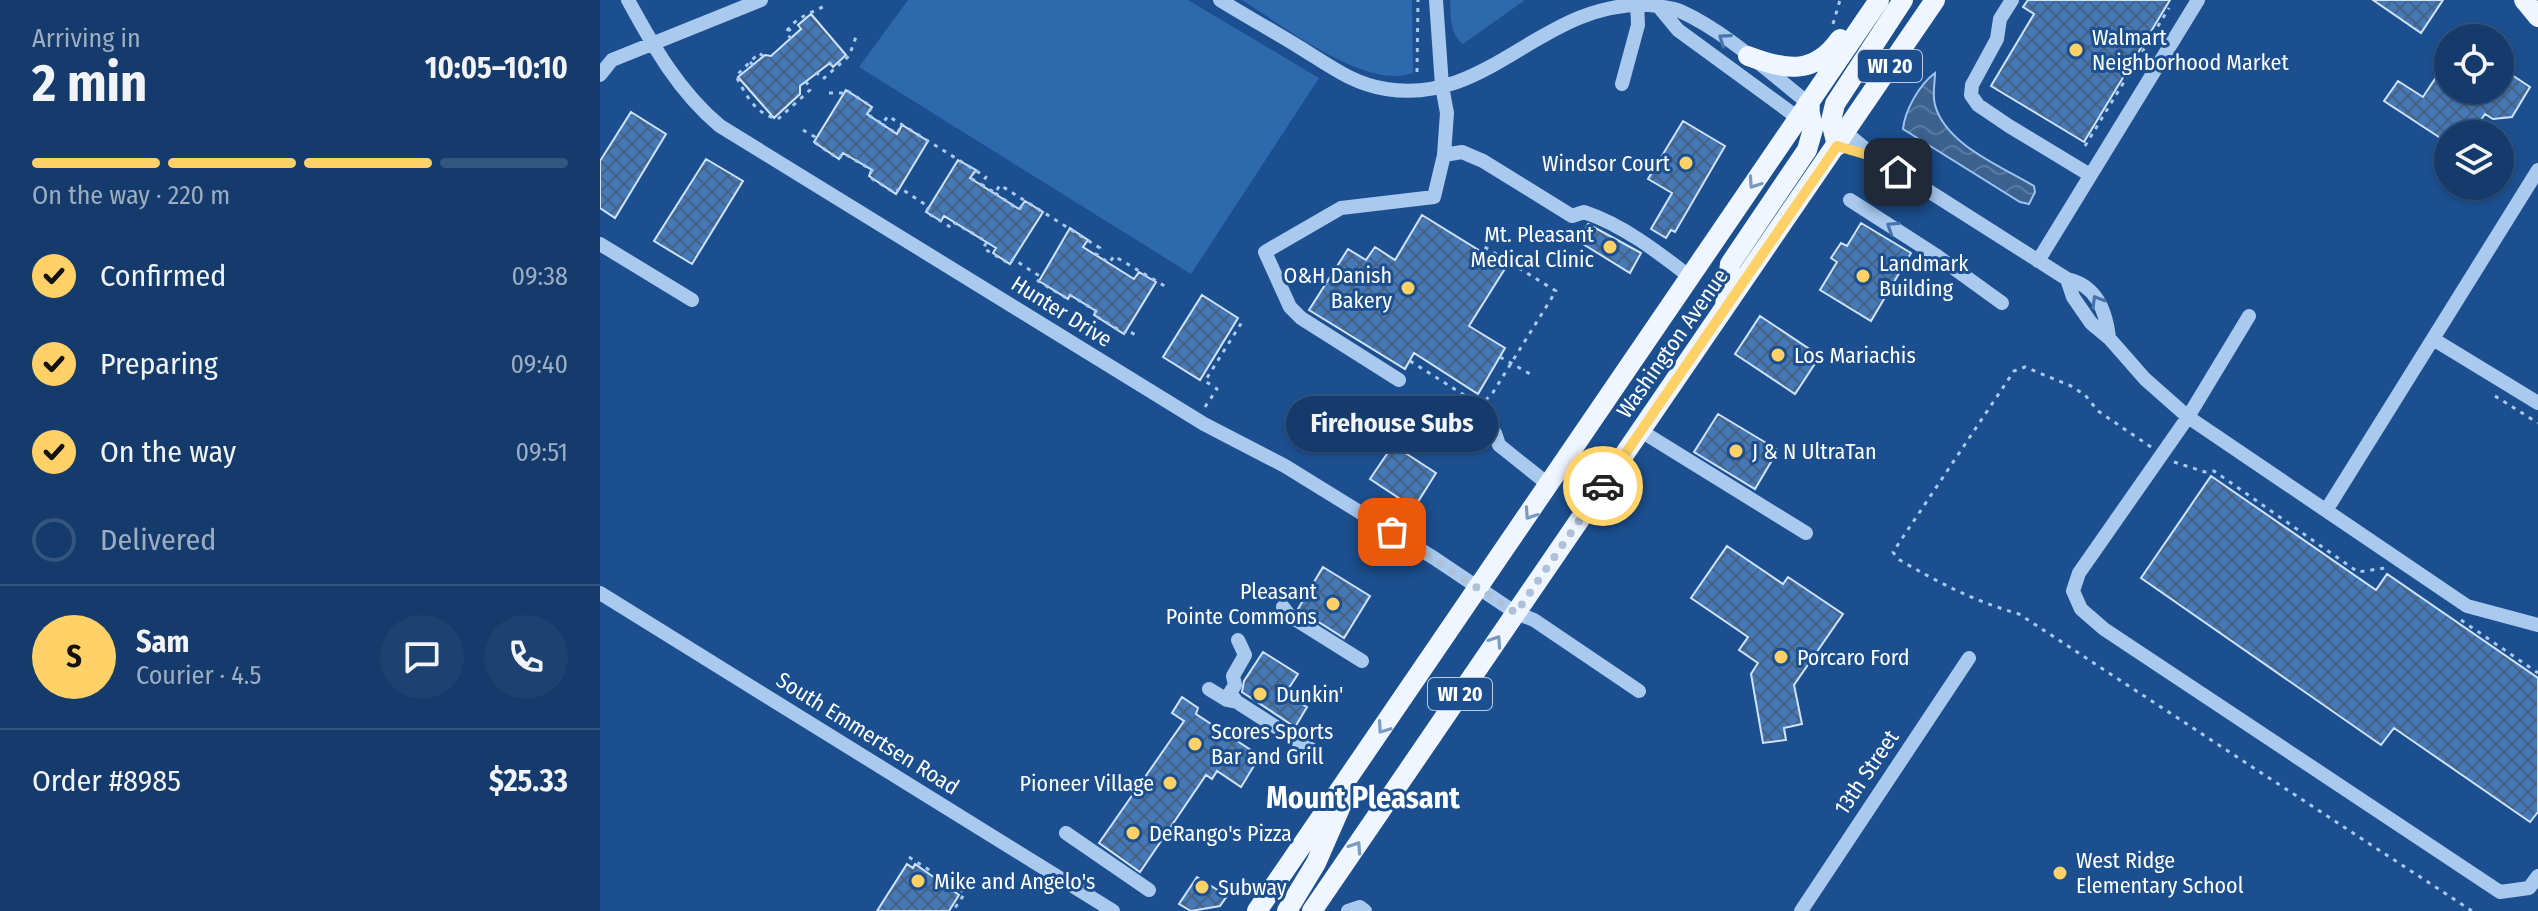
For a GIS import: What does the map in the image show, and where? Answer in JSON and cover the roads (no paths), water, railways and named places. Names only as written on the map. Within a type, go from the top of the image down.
[{"type":"main road","points":[[1748,56],[1795,69],[1810,64],[1832,52],[1867,0]]},
{"type":"main road","name":"Washington Avenue","points":[[1321,908],[1724,307],[1822,125],[1879,0]]},
{"type":"main road","points":[[1724,307],[1730,264],[1903,0]]},
{"type":"main road","name":"Washington Avenue","points":[[1257,911],[1690,277],[1935,0]]},
{"type":"main road","points":[[2524,0],[2538,17]]},
{"type":"main road","points":[[1287,911],[1316,863],[1357,766]]},
{"type":"street","name":"Hunter Drive","points":[[628,0],[651,43],[697,107],[720,126],[1197,420],[1285,466],[1516,613],[1534,620],[1639,691]]},
{"type":"street","points":[[600,75],[612,60],[761,0]]},
{"type":"street","points":[[1220,0],[1352,79],[1387,90],[1424,90],[1442,86],[1476,71],[1570,11],[1614,1],[1636,1],[1676,9],[1698,20],[1748,56],[1822,125]]},
{"type":"street","points":[[1399,380],[1301,318],[1290,307],[1265,252],[1341,208],[1434,197],[1444,155],[1447,113],[1436,0]]},
{"type":"street","points":[[2012,0],[2000,19],[1997,39],[1972,85],[1971,95],[1978,105],[2009,126],[2090,175]]},
{"type":"street","points":[[2038,261],[2198,0]]},
{"type":"street","points":[[1622,84],[1638,25],[1636,1]]},
{"type":"street","points":[[1659,7],[1678,30],[1822,125],[2067,279],[2092,290],[2104,313],[2109,338],[2145,379],[2188,417],[2467,606],[2538,625]]},
{"type":"street","points":[[1444,155],[1462,152],[1483,161],[1572,216],[1584,212],[1603,219],[1690,277]]},
{"type":"street","points":[[2327,509],[2538,170]]},
{"type":"street","points":[[1850,200],[1937,256],[2002,303]]},
{"type":"street","points":[[600,244],[692,300]]},
{"type":"street","points":[[2249,316],[2188,417],[2079,573],[2073,591],[2081,609],[2104,629],[2500,892],[2529,888],[2538,876]]},
{"type":"street","points":[[2433,339],[2538,403]]},
{"type":"street","points":[[1641,431],[1806,533]]},
{"type":"street","points":[[1495,433],[1499,445],[1549,485]]},
{"type":"street","name":"South Emmertsen Road","points":[[600,593],[1113,911]]},
{"type":"street","points":[[1283,607],[1290,616],[1362,661]]},
{"type":"street","points":[[1238,640],[1245,655],[1233,676],[1235,685],[1230,693],[1237,702],[1312,750]]},
{"type":"street","name":"13th Street","points":[[1801,911],[1969,658]]},
{"type":"street","points":[[1209,689],[1237,702]]},
{"type":"street","points":[[1066,833],[1149,890]]},
{"type":"street","points":[[1348,911],[1360,907],[1365,911]]},
{"type":"water","points":[[1935,73],[1934,101],[1950,132],[1976,153],[2034,186],[2035,192],[2029,204],[2020,202],[1903,129],[1914,98]]},
{"type":"place","name":"Walmart Neighborhood Market","points":[[2076,50]]},
{"type":"place","name":"Windsor Court","points":[[1686,163]]},
{"type":"place","name":"Mt. Pleasant Medical Clinic","points":[[1610,247]]},
{"type":"place","name":"Landmark Building","points":[[1863,276]]},
{"type":"place","name":"O&H Danish Bakery","points":[[1408,288]]},
{"type":"place","name":"Los Mariachis","points":[[1778,355]]},
{"type":"place","name":"J & N UltraTan","points":[[1736,451]]},
{"type":"place","name":"Firehouse Subs","points":[[1392,532]]},
{"type":"place","name":"Pleasant Pointe Commons","points":[[1333,604]]},
{"type":"place","name":"Porcaro Ford","points":[[1781,657]]},
{"type":"place","name":"Dunkin'","points":[[1260,694]]},
{"type":"place","name":"Scores Sports Bar and Grill","points":[[1195,744]]},
{"type":"place","name":"Pioneer Village","points":[[1170,783]]},
{"type":"place","name":"DeRango's Pizza","points":[[1133,833]]},
{"type":"place","name":"West Ridge Elementary School","points":[[2060,873]]},
{"type":"place","name":"Mike and Angelo's","points":[[918,881]]},
{"type":"place","name":"Subway","points":[[1202,887]]},
{"type":"district","name":"Mount Pleasant","points":[[1363,798]]}]
